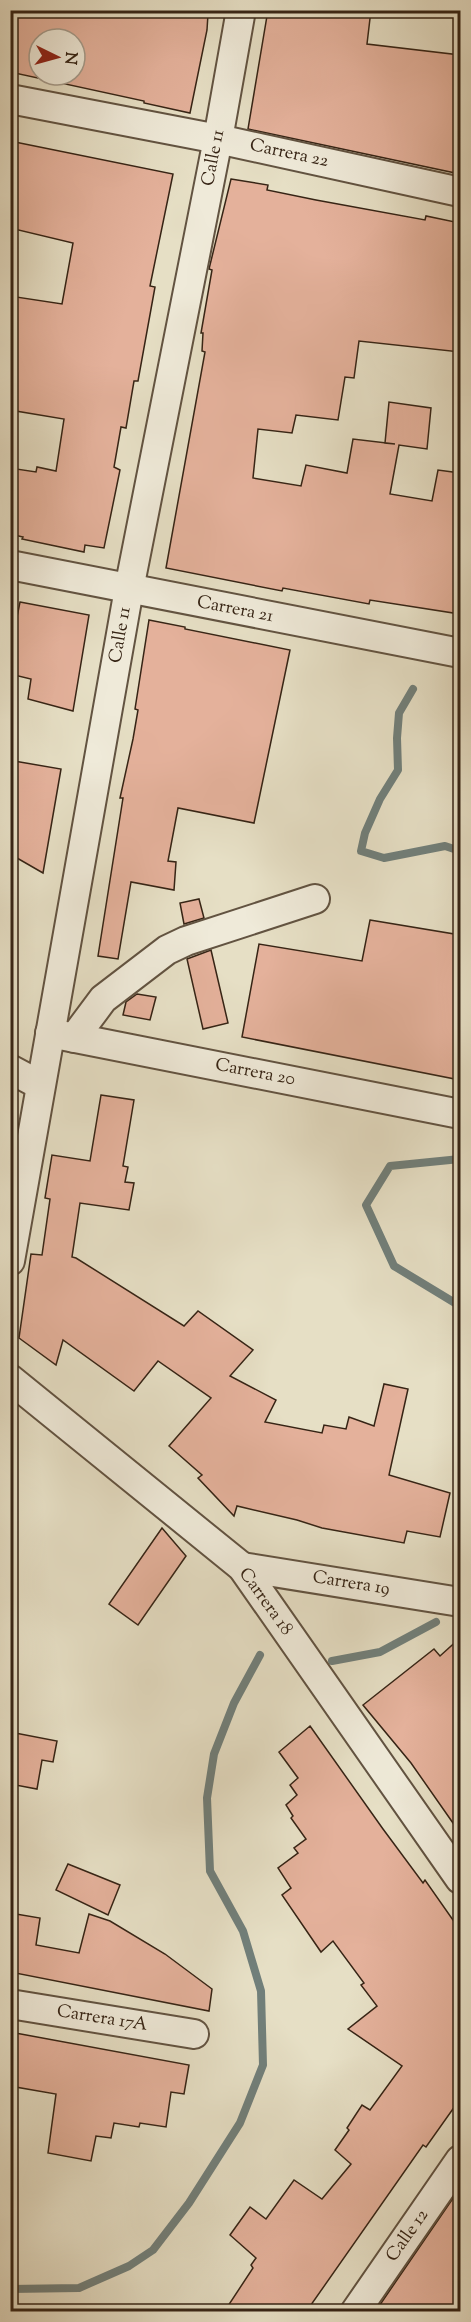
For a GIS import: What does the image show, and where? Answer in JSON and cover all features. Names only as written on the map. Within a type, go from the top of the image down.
[{"type":"street","name":"Calle 11","points":[[10,1261],[40,1084],[62,1035],[129,589],[219,139],[241,10]]},
{"type":"street","name":"Carrera 22","points":[[10,99],[219,139],[460,192]]},
{"type":"street","name":"Carrera 21","points":[[10,566],[460,653]]},
{"type":"street","points":[[62,1035],[103,999],[166,950],[186,940],[315,899]]},
{"type":"street","name":"Carrera 20","points":[[62,1035],[460,1114]]},
{"type":"street","points":[[10,1069],[40,1084]]},
{"type":"street","name":"Carrera 18","points":[[10,1379],[242,1567],[460,1879]]},
{"type":"street","name":"Carrera 19","points":[[242,1567],[460,1602]]},
{"type":"street","name":"Carrera 17A","points":[[10,2004],[194,2034]]},
{"type":"street","name":"Calle 12","points":[[355,2312],[460,2160]]},
{"type":"building","points":[[10,10],[204,10],[204,14],[208,14],[207,30],[190,113],[79,87],[87,87],[87,27],[27,27],[27,76],[10,72],[16,35],[10,34]]},
{"type":"building","points":[[268,10],[371,10],[367,44],[460,55],[460,174],[248,129]]},
{"type":"building","points":[[10,141],[173,174],[150,286],[155,287],[138,381],[134,381],[126,428],[121,427],[114,467],[120,470],[104,548],[85,545],[84,552],[22,539],[23,537],[10,534],[10,468],[36,472],[37,467],[56,471],[64,419],[10,410],[10,296],[62,304],[73,243],[10,228]]},
{"type":"building","points":[[231,179],[268,185],[267,190],[316,200],[425,220],[426,216],[460,223],[460,352],[359,341],[354,378],[345,377],[338,420],[296,415],[292,433],[258,429],[253,478],[301,486],[306,465],[347,473],[353,439],[385,443],[389,402],[431,408],[427,449],[399,445],[390,494],[432,501],[438,470],[460,473],[460,614],[370,600],[369,604],[283,588],[282,591],[166,568],[205,352],[202,351],[203,333],[201,333],[212,270],[209,269]]},
{"type":"building","points":[[20,602],[89,615],[73,711],[28,699],[31,679],[10,674],[10,652]]},
{"type":"building","points":[[149,620],[290,650],[254,823],[178,808],[168,861],[176,862],[174,890],[131,882],[118,959],[98,956],[123,798],[120,798],[138,710],[135,709]]},
{"type":"building","points":[[14,761],[61,769],[43,873],[10,854],[10,779]]},
{"type":"building","points":[[199,899],[204,918],[184,924],[180,903]]},
{"type":"building","points":[[370,920],[460,935],[460,1080],[242,1037],[259,944],[362,961]]},
{"type":"building","points":[[211,950],[228,1023],[203,1029],[187,959]]},
{"type":"building","points":[[137,994],[156,997],[150,1020],[123,1015],[126,1002]]},
{"type":"building","points":[[101,1095],[134,1100],[123,1166],[128,1167],[125,1182],[134,1183],[129,1210],[80,1203],[72,1257],[184,1326],[198,1311],[253,1350],[230,1376],[276,1400],[265,1422],[322,1433],[324,1425],[346,1429],[349,1417],[374,1426],[384,1384],[408,1389],[389,1475],[450,1493],[440,1537],[407,1531],[404,1543],[322,1528],[237,1506],[234,1516],[198,1478],[202,1475],[169,1446],[211,1398],[158,1361],[134,1391],[63,1340],[56,1365],[19,1338],[31,1254],[42,1255],[50,1199],[45,1198],[52,1155],[90,1161]]},
{"type":"building","points":[[162,1528],[186,1556],[138,1625],[109,1604]]},
{"type":"building","points":[[460,1638],[460,1833],[411,1763],[363,1705],[434,1649],[440,1656]]},
{"type":"building","points":[[310,1726],[383,1829],[423,1883],[425,1880],[460,1930],[460,2099],[426,2147],[423,2145],[306,2312],[224,2312],[253,2268],[251,2265],[256,2258],[230,2235],[250,2207],[266,2219],[294,2180],[322,2199],[351,2164],[335,2150],[349,2130],[347,2128],[362,2105],[370,2110],[402,2066],[348,2029],[377,2006],[361,1985],[364,1983],[333,1941],[321,1952],[282,1895],[291,1888],[278,1868],[298,1853],[294,1848],[306,1839],[291,1818],[293,1816],[286,1805],[297,1795],[290,1785],[298,1778],[279,1752]]},
{"type":"building","points":[[10,1732],[57,1741],[53,1762],[42,1760],[37,1789],[10,1784]]},
{"type":"building","points":[[68,1864],[120,1885],[108,1915],[56,1890]]},
{"type":"building","points":[[10,1913],[40,1918],[36,1945],[79,1953],[89,1914],[110,1921],[165,1954],[212,1989],[209,2011],[10,1972]]},
{"type":"building","points":[[10,2032],[189,2065],[184,2094],[171,2092],[166,2127],[140,2123],[139,2127],[114,2123],[111,2138],[96,2136],[91,2161],[48,2153],[56,2094],[10,2086]]},
{"type":"building","points":[[460,2188],[460,2312],[375,2312]]},
{"type":"waterway","points":[[413,689],[399,713],[398,770],[380,799],[365,833],[361,851],[384,858],[445,846],[460,851]]},
{"type":"waterway","points":[[460,1159],[390,1166],[366,1205],[394,1266],[460,1306]]},
{"type":"waterway","points":[[458,1565],[460,1556]]},
{"type":"waterway","points":[[332,1661],[380,1652],[436,1622]]},
{"type":"waterway","points":[[10,2289],[79,2288],[129,2266],[153,2250],[189,2203],[240,2123],[263,2065],[261,1991],[243,1931],[210,1871],[207,1798],[214,1754],[234,1703],[260,1655]]}]
